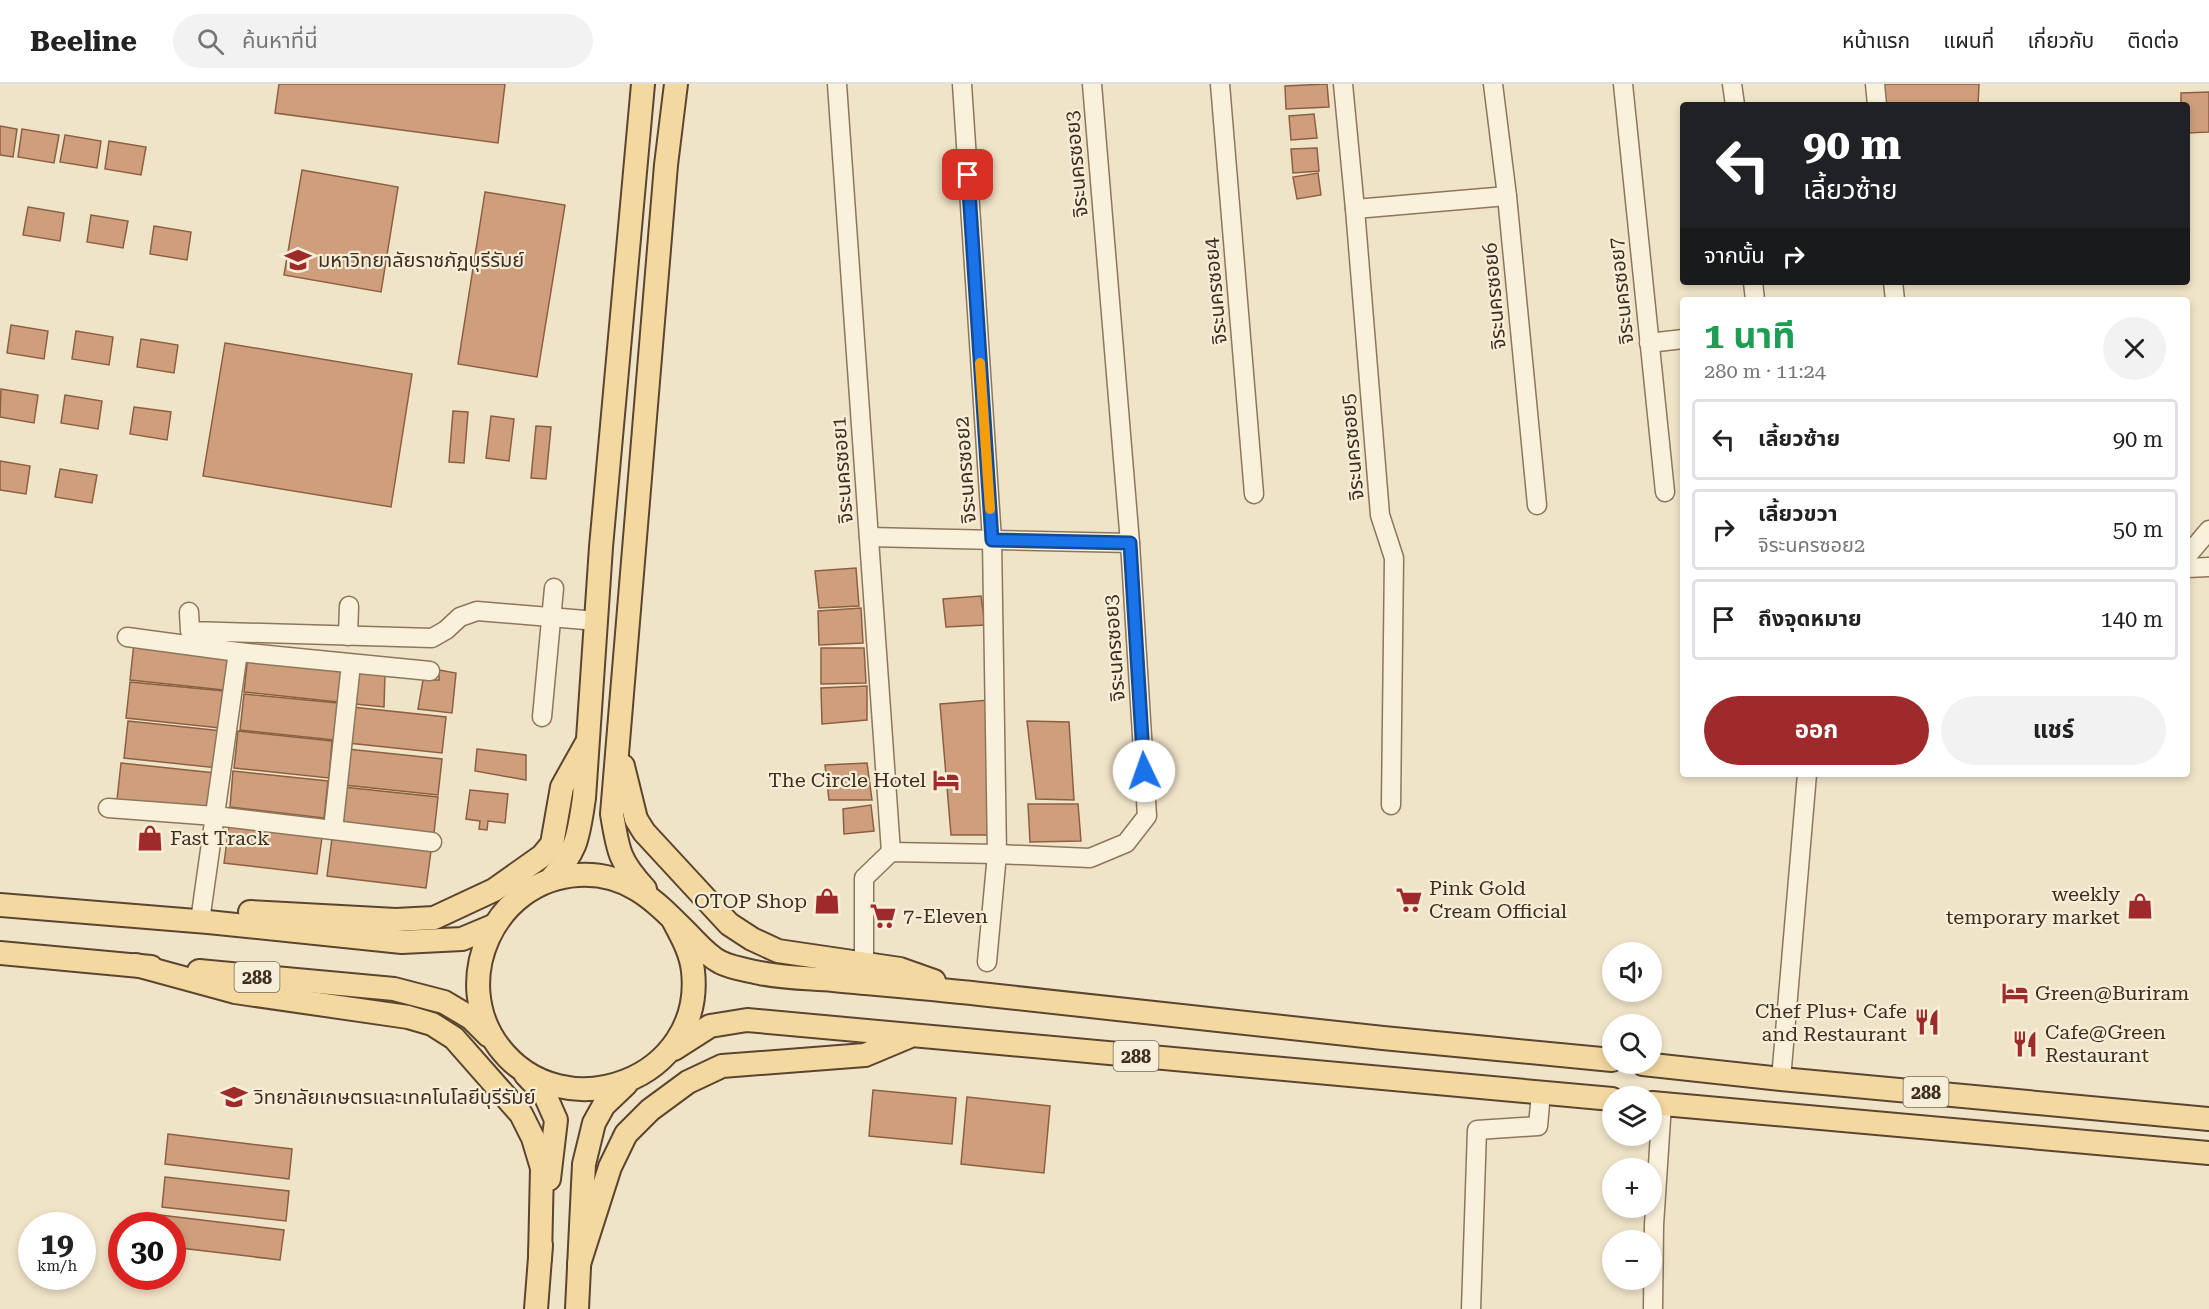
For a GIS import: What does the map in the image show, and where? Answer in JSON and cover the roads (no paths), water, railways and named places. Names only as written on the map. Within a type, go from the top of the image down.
[{"type":"main road","points":[[536,1309],[556,1120],[545,1095],[497,1045],[483,1017],[477,986],[481,955],[493,926],[518,898],[550,880],[567,862],[578,839],[590,738],[601,547],[643,84]]},
{"type":"main road","points":[[577,1309],[584,1164],[594,1123],[604,1104],[629,1081],[650,1069],[668,1053],[684,1028],[692,1001],[693,972],[686,944],[672,918],[627,869],[617,848],[612,814],[665,177],[676,84]]},
{"type":"main road","points":[[204,922],[248,912],[396,920],[434,918],[494,890],[542,856],[552,844],[562,787],[590,738]]},
{"type":"main road","points":[[618,745],[636,819],[644,832],[729,924],[752,939],[778,951],[900,969],[963,992]]},
{"type":"main road","points":[[550,880],[576,875],[603,876],[629,884],[652,897]]},
{"type":"main road","points":[[0,906],[204,922],[402,942],[462,939],[493,926]]},
{"type":"main road","name":"288","points":[[672,918],[699,946],[721,963],[762,973],[963,992],[1385,1039],[1602,1059]]},
{"type":"main road","name":"288","points":[[0,953],[394,989],[444,1002],[471,1018],[497,1045]]},
{"type":"main road","points":[[136,965],[235,992],[408,1017],[432,1024],[454,1038],[522,1114],[533,1138],[542,1168],[540,1258]]},
{"type":"main road","name":"288","points":[[668,1053],[710,1026],[747,1020],[1602,1098]]},
{"type":"main road","points":[[579,1264],[610,1167],[626,1134],[650,1110],[688,1082],[722,1066],[781,1059],[865,1055],[912,1035]]},
{"type":"main road","points":[[513,1062],[539,1079],[568,1089],[599,1089],[629,1081]]},
{"type":"main road","name":"288","points":[[1662,1066],[2209,1119]]},
{"type":"main road","name":"288","points":[[1662,1103],[2209,1153]]},
{"type":"street","name":"จิระนครซอย1","points":[[837,84],[891,852]]},
{"type":"street","name":"จิระนครซอย2","points":[[962,84],[992,540],[997,854],[987,962]]},
{"type":"street","name":"จิระนครซอย3","points":[[891,852],[1090,858],[1126,843],[1147,816],[1130,543],[1092,84]]},
{"type":"street","name":"จิระนครซอย4","points":[[1220,84],[1254,494]]},
{"type":"street","name":"จิระนครซอย5","points":[[1343,84],[1356,209],[1380,515],[1394,558],[1391,805]]},
{"type":"street","name":"จิระนครซอย6","points":[[1493,84],[1507,196],[1537,505]]},
{"type":"street","name":"จิระนครซอย7","points":[[1623,84],[1665,492]]},
{"type":"street","points":[[1732,84],[1735,102]]},
{"type":"street","points":[[1875,84],[1877,102]]},
{"type":"street","points":[[1356,209],[1507,196]]},
{"type":"street","points":[[1649,343],[1680,339]]},
{"type":"street","points":[[2190,552],[2209,530]]},
{"type":"street","points":[[869,537],[1130,543]]},
{"type":"street","points":[[2190,568],[2209,567]]},
{"type":"street","points":[[542,717],[554,588]]},
{"type":"street","points":[[348,636],[349,606]]},
{"type":"street","points":[[189,612],[190,631],[432,638],[446,630],[460,617],[477,611],[597,621]]},
{"type":"street","points":[[127,637],[238,652],[430,671]]},
{"type":"street","points":[[204,922],[215,816],[238,652]]},
{"type":"street","points":[[333,830],[351,664]]},
{"type":"street","points":[[1781,1079],[1807,777]]},
{"type":"street","points":[[108,808],[215,816],[432,842]]},
{"type":"street","points":[[864,963],[864,878],[891,852]]},
{"type":"street","points":[[1471,1309],[1477,1130],[1538,1126],[1540,1093]]},
{"type":"street","points":[[1653,1309],[1656,1146]]},
{"type":"place","name":"มหาวิทยาลัยราชภัฏบุรีรัมย์","points":[[298,260]]},
{"type":"place","name":"The Circle Hotel","points":[[946,780]]},
{"type":"place","name":"Fast Track","points":[[150,838]]},
{"type":"place","name":"Pink Gold Cream Official","points":[[1409,900]]},
{"type":"place","name":"OTOP Shop","points":[[827,901]]},
{"type":"place","name":"weekly temporary market","points":[[2140,906]]},
{"type":"place","name":"7-Eleven","points":[[883,916]]},
{"type":"place","name":"Green@Buriram","points":[[2015,993]]},
{"type":"place","name":"Chef Plus+ Cafe and Restaurant","points":[[1927,1022]]},
{"type":"place","name":"Cafe@Green Restaurant","points":[[2025,1044]]},
{"type":"place","name":"วิทยาลัยเกษตรและเทคโนโลยีบุรีรัมย์","points":[[234,1097]]}]
